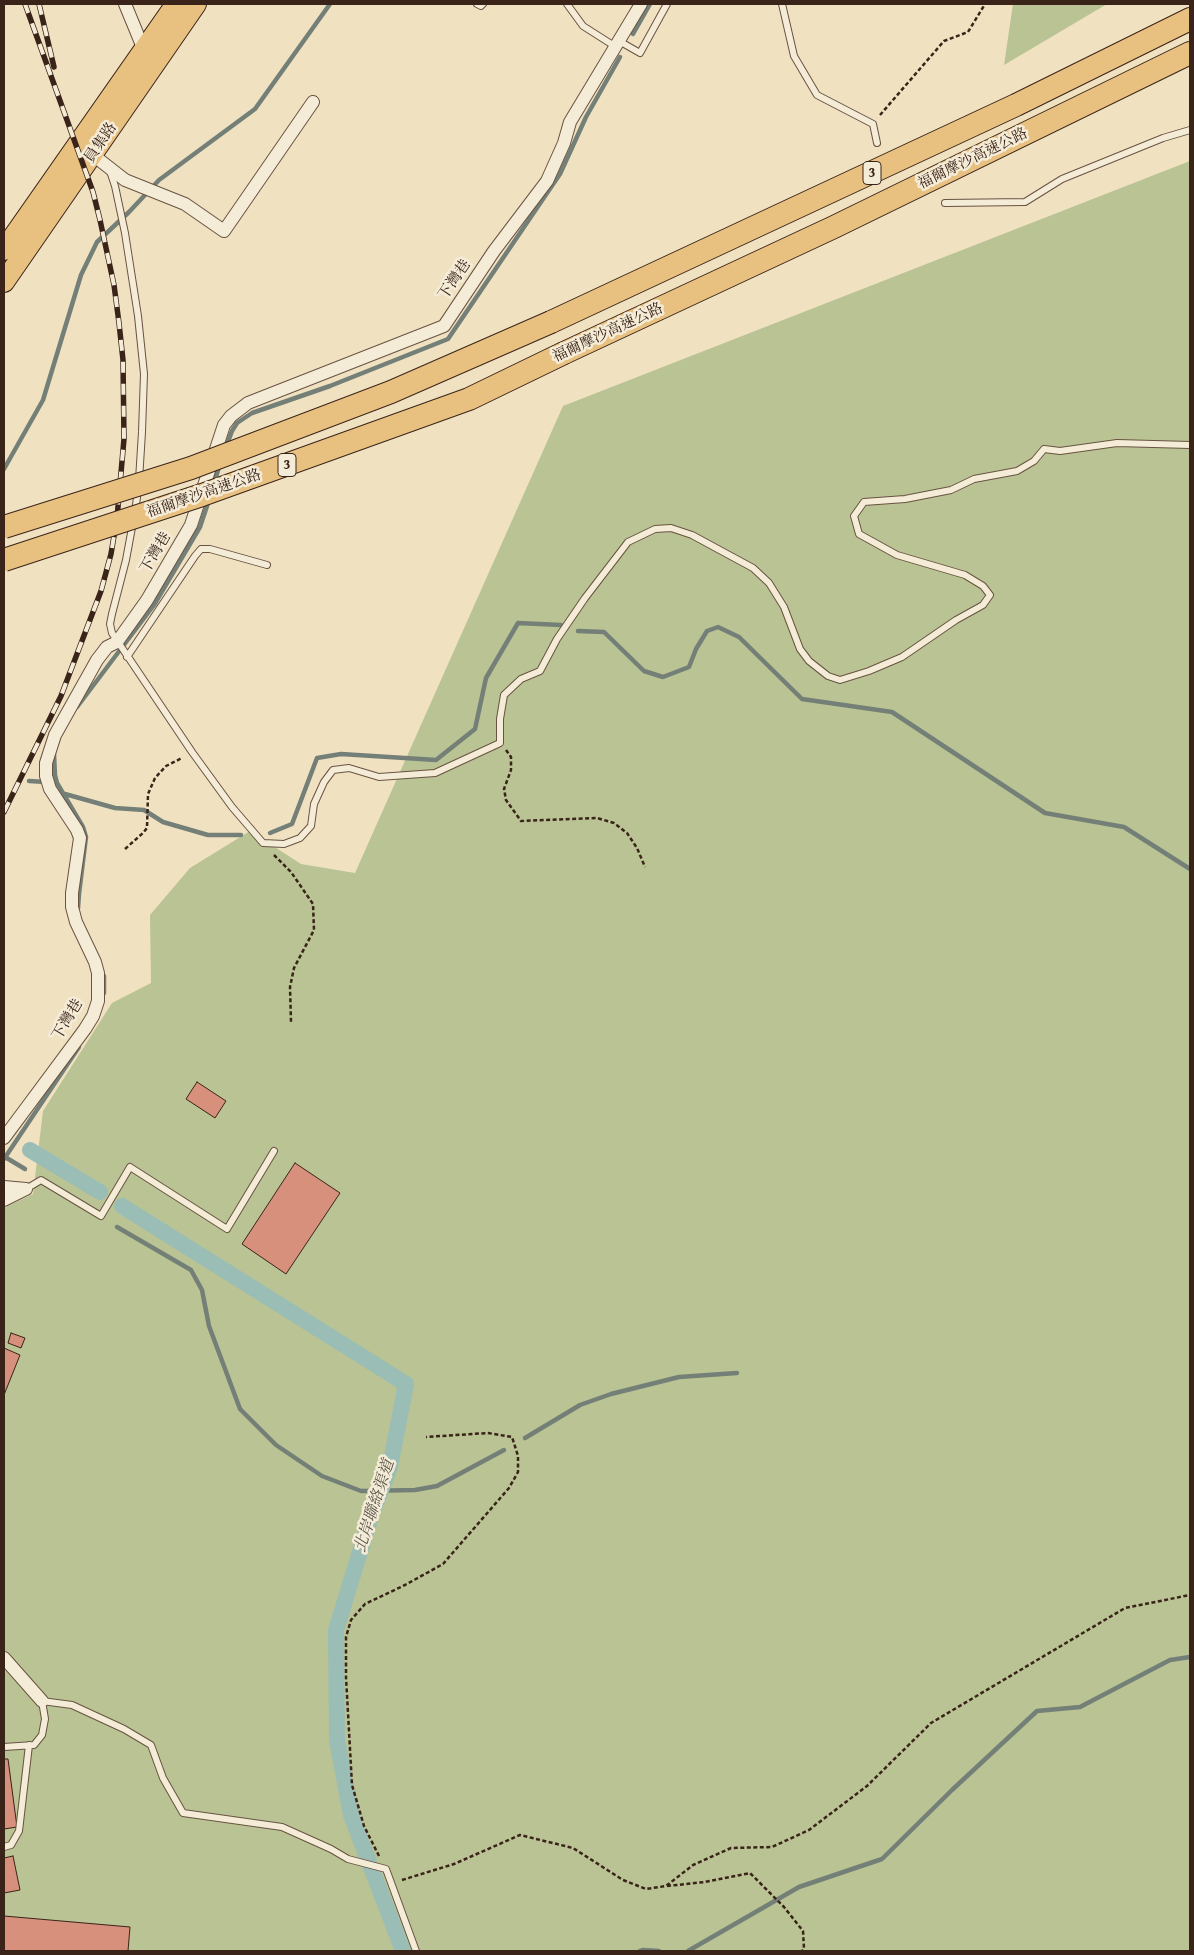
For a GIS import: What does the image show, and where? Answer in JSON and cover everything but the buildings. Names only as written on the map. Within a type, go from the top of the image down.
[{"type":"highway","name":"福爾摩沙高速公路","points":[[4,526],[191,468],[391,392],[552,322],[1016,105],[1190,20]]},
{"type":"highway","name":"福爾摩沙高速公路","points":[[4,560],[202,495],[469,399],[843,222],[1190,53]]},
{"type":"main road","name":"員集路","points":[[4,282],[101,161],[176,4]]},
{"type":"main road","name":"員集路","points":[[4,250],[150,55],[196,4]]},
{"type":"street","points":[[125,4],[150,55]]},
{"type":"street","name":"下灣巷","points":[[4,1138],[85,1029],[93,1016],[98,1001],[98,973],[76,922],[72,907],[72,893],[80,838],[77,830],[50,789],[46,776],[46,763],[55,735],[97,660],[107,648],[117,642],[147,600],[191,525],[218,437],[231,416],[248,403],[444,326],[494,251],[547,181],[564,143],[570,122],[641,4]]},
{"type":"street","points":[[101,161],[125,180],[185,204],[224,231],[313,102]]},
{"type":"street","points":[[4,1187],[26,1189]]},
{"type":"street","points":[[4,1200],[26,1189]]},
{"type":"street","points":[[4,1658],[42,1701]]},
{"type":"lane","points":[[477,4],[481,6],[483,4]]},
{"type":"lane","points":[[567,4],[583,26],[617,44],[640,53],[667,4]]},
{"type":"lane","points":[[782,4],[794,56],[817,95],[873,124],[877,144]]},
{"type":"lane","points":[[945,203],[1024,202],[1062,179],[1163,138],[1190,130]]},
{"type":"lane","points":[[101,161],[119,204],[125,233],[138,316],[144,374],[138,496],[126,560],[110,624],[112,633],[192,752],[232,807],[263,843],[284,844],[300,838],[311,826],[314,804],[324,782],[333,770],[349,768],[379,777],[435,773],[500,743],[500,719],[504,695],[521,679],[540,670],[563,630],[628,542],[655,529],[672,528],[692,536],[753,568],[769,583],[779,599],[790,621],[800,650],[809,661],[828,676],[840,680],[869,671],[902,657],[956,620],[983,605],[990,595],[983,586],[965,576],[897,555],[859,534],[854,516],[864,502],[905,499],[951,490],[974,479],[1017,471],[1034,461],[1044,449],[1060,451],[1117,443],[1190,445]]},
{"type":"lane","points":[[127,657],[195,556],[201,550],[210,549],[267,565]]},
{"type":"lane","points":[[26,1189],[41,1180],[101,1216],[130,1167],[227,1229],[274,1151]]},
{"type":"lane","points":[[4,1747],[34,1745],[42,1735],[45,1720],[42,1701],[72,1705],[124,1730],[151,1745],[164,1778],[183,1813],[282,1826],[348,1859],[386,1869],[416,1951]]},
{"type":"lane","points":[[4,1847],[12,1845],[19,1830],[29,1745]]},
{"type":"path","points":[[873,124],[944,41],[968,32],[985,4]]},
{"type":"path","points":[[500,743],[511,757],[511,770],[504,789],[506,800],[521,822],[597,818],[614,823],[627,833],[637,848],[645,866]]},
{"type":"path","points":[[125,849],[143,834],[147,828],[148,794],[155,778],[166,766],[192,752]]},
{"type":"path","points":[[263,843],[291,872],[313,904],[314,930],[294,968],[290,987],[291,1022]]},
{"type":"path","points":[[386,1869],[364,1826],[352,1785],[346,1676],[346,1637],[352,1620],[365,1604],[405,1586],[443,1564],[509,1488],[518,1472],[519,1464],[512,1438],[488,1433],[426,1437]]},
{"type":"path","points":[[666,1886],[692,1865],[731,1848],[772,1847],[809,1830],[867,1786],[931,1723],[1126,1608],[1190,1595]]},
{"type":"path","points":[[391,1884],[454,1864],[520,1835],[573,1848],[623,1880],[646,1889],[705,1882],[750,1873],[784,1907],[803,1931],[804,1949],[802,1951]]},
{"type":"green space","points":[[1013,4],[1107,4],[1004,65]]},
{"type":"green space","points":[[1190,161],[1190,1951],[4,1951],[4,1208],[33,1194],[43,1111],[112,1003],[151,983],[150,915],[190,868],[250,831],[301,864],[355,873],[563,406]]},
{"type":"waterway","points":[[4,469],[43,400],[81,275],[97,242],[159,180],[255,109],[330,4]]},
{"type":"waterway","points":[[633,34],[650,4]]},
{"type":"waterway","points":[[226,447],[237,423],[252,413],[330,386],[448,339],[560,174],[586,117],[620,57]]},
{"type":"waterway","points":[[214,483],[220,464]]},
{"type":"waterway","points":[[77,707],[154,605],[200,527],[209,500]]},
{"type":"waterway","points":[[270,833],[292,824],[317,758],[341,754],[436,760],[475,729],[486,678],[518,623],[561,625]]},
{"type":"waterway","points":[[578,631],[604,632],[644,671],[663,677],[689,667],[696,649],[707,631],[718,627],[739,637],[802,699],[892,712],[1045,813],[1124,827],[1190,869]]},
{"type":"waterway","points":[[54,754],[57,783],[83,827],[86,837],[78,908]]},
{"type":"waterway","points":[[29,781],[46,782]]},
{"type":"waterway","points":[[65,794],[115,808],[144,810],[163,822],[208,835],[241,835]]},
{"type":"waterway","points":[[104,976],[104,993]]},
{"type":"waterway","points":[[4,1159],[79,1047]]},
{"type":"waterway","name":"北岸聯絡渠道","points":[[30,1150],[100,1192]]},
{"type":"waterway","points":[[5,1157],[25,1169]]},
{"type":"waterway","name":"北岸聯絡渠道","points":[[122,1206],[406,1384],[390,1467],[371,1516],[336,1630],[337,1740],[351,1815],[403,1951]]},
{"type":"waterway","points":[[117,1227],[191,1270],[202,1290],[209,1326],[240,1409],[276,1445],[322,1476],[361,1491],[415,1490],[437,1486],[504,1450]]},
{"type":"waterway","points":[[525,1438],[580,1405],[611,1394],[679,1377],[737,1373]]},
{"type":"waterway","points":[[688,1951],[799,1887],[882,1859],[952,1790],[1037,1711],[1080,1707],[1170,1660],[1190,1657]]},
{"type":"waterway","points":[[640,1951],[659,1951]]},
{"type":"railway","points":[[4,812],[61,696],[101,591],[111,554],[117,518],[124,439],[123,360],[119,323],[114,285],[100,220],[93,192],[25,4]]},
{"type":"railway","points":[[39,4],[54,67]]}]
